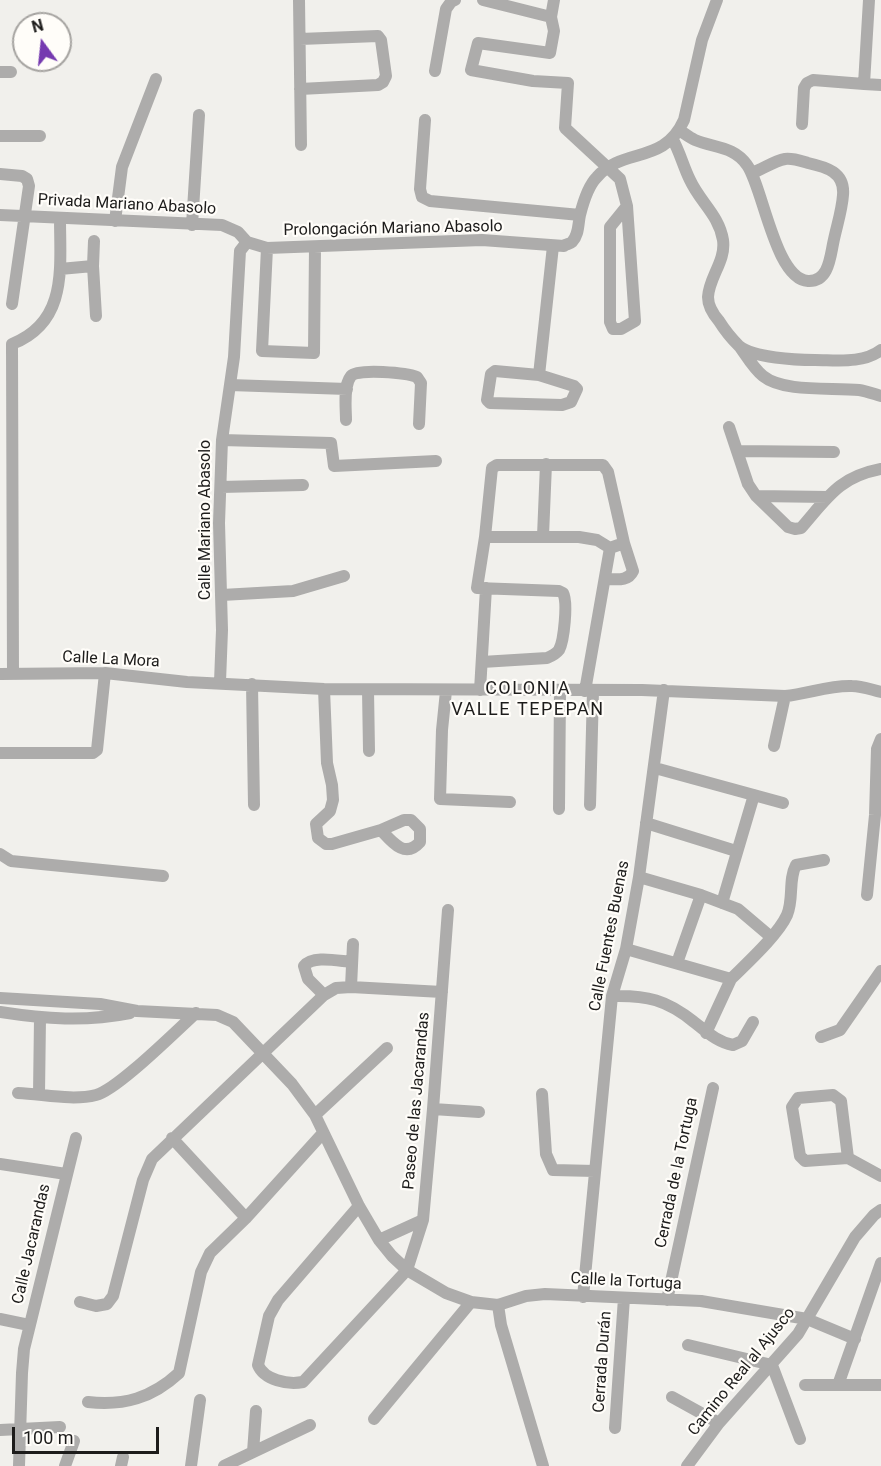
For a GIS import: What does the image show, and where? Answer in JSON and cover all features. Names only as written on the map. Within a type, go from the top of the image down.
[{"type":"street","points":[[299,0],[301,145]]},
{"type":"street","points":[[435,71],[446,9],[455,0]]},
{"type":"street","points":[[483,0],[551,17]]},
{"type":"street","points":[[554,0],[551,17],[554,31],[550,53],[478,43],[471,70],[533,81],[568,83],[565,128],[620,179],[627,206],[635,321],[621,329],[613,329],[610,322],[610,227],[627,206]]},
{"type":"street","points":[[538,375],[553,246],[564,246],[572,242],[577,234],[580,215],[596,177],[607,168],[663,147],[676,134],[684,120],[702,40],[717,0]]},
{"type":"street","points":[[864,84],[870,0]]},
{"type":"street","points":[[300,39],[378,36],[381,40],[386,76],[378,85],[300,89]]},
{"type":"street","points":[[114,221],[122,166],[156,79]]},
{"type":"street","points":[[802,124],[804,88],[813,80],[881,85]]},
{"type":"street","points":[[192,225],[200,116]]},
{"type":"street","points":[[425,120],[420,189],[422,196],[430,201],[580,215]]},
{"type":"street","points":[[676,134],[730,149],[746,163],[752,173],[769,227],[787,265],[794,275],[804,281],[816,281],[822,277],[829,263],[844,194],[840,178],[836,172],[825,166],[793,159],[784,159],[752,173]]},
{"type":"street","points":[[676,134],[690,180],[716,218],[723,241],[722,257],[708,298],[712,312],[755,368],[774,383],[861,390],[881,396]]},
{"type":"street","points":[[0,136],[40,136]]},
{"type":"street","points":[[0,174],[22,176],[27,179],[29,186],[12,304]]},
{"type":"street","name":"Privada Mariano Abasolo","points":[[0,215],[222,225],[237,232],[243,247]]},
{"type":"street","points":[[6,674],[6,344],[26,338],[42,325],[54,306],[60,269],[60,218]]},
{"type":"street","name":"Prolongación Mariano Abasolo","points":[[243,247],[315,247],[482,240],[553,246]]},
{"type":"street","points":[[94,241],[96,316]]},
{"type":"street","name":"Calle Mariano Abasolo","points":[[220,682],[222,595],[219,523],[222,440],[234,357],[243,247]]},
{"type":"street","points":[[267,248],[261,351],[314,353],[315,247]]},
{"type":"street","points":[[60,269],[93,266]]},
{"type":"street","points":[[741,347],[770,357],[807,360],[858,360],[874,356],[881,350]]},
{"type":"street","points":[[495,371],[538,375],[574,386],[577,389],[571,402],[562,405],[490,403],[487,400],[491,374],[495,371]]},
{"type":"street","points":[[346,420],[347,389],[353,374],[363,372],[410,374],[417,377],[421,383],[419,424]]},
{"type":"street","points":[[230,386],[347,389]]},
{"type":"street","points":[[729,427],[748,484],[756,496],[788,527],[795,530],[801,528],[839,485],[850,478],[881,469]]},
{"type":"street","points":[[222,440],[331,443],[334,466],[436,461]]},
{"type":"street","points":[[738,451],[834,452]]},
{"type":"street","points":[[543,536],[546,464]]},
{"type":"street","points":[[482,662],[547,658],[554,655],[559,651],[561,644],[566,602],[563,593],[559,591],[477,588],[492,468],[498,465],[603,465],[608,472],[624,543],[633,571],[625,579],[605,579]]},
{"type":"street","points":[[221,488],[303,485]]},
{"type":"street","points":[[756,496],[828,497]]},
{"type":"street","points":[[485,537],[543,536],[597,540],[610,548]]},
{"type":"street","points":[[610,548],[624,543]]},
{"type":"street","points":[[590,805],[589,691],[610,548]]},
{"type":"street","points":[[222,595],[293,591],[344,576]]},
{"type":"street","points":[[480,690],[486,588]]},
{"type":"street","points":[[0,753],[93,753],[97,750],[105,673]]},
{"type":"street","name":"Calle La Mora","points":[[6,674],[105,673],[187,682],[220,682]]},
{"type":"street","points":[[220,682],[324,689],[664,690],[785,696],[855,685],[881,692]]},
{"type":"street","points":[[252,684],[254,805]]},
{"type":"street","points":[[324,689],[327,763],[333,800],[330,811],[316,824],[318,838],[326,844],[332,844],[381,830]]},
{"type":"street","points":[[368,690],[369,751]]},
{"type":"street","points":[[559,809],[560,690]]},
{"type":"street","name":"Calle Fuentes Buenas","points":[[583,1297],[612,996],[626,949],[639,877],[664,690]]},
{"type":"street","points":[[446,691],[442,730],[440,799],[510,802]]},
{"type":"street","points":[[774,746],[785,696]]},
{"type":"street","points":[[867,895],[875,815],[877,749],[881,739]]},
{"type":"street","points":[[655,768],[783,803]]},
{"type":"street","points":[[722,903],[754,795]]},
{"type":"street","points":[[646,823],[736,851]]},
{"type":"street","points":[[0,854],[11,861],[163,876]]},
{"type":"street","points":[[706,1033],[731,980],[771,937],[786,917],[791,903],[792,872],[796,865],[824,860]]},
{"type":"street","points":[[639,877],[701,895],[738,909],[771,937]]},
{"type":"street","points":[[677,963],[701,895]]},
{"type":"street","points":[[442,992],[448,910]]},
{"type":"street","points":[[351,987],[353,944]]},
{"type":"street","points":[[626,949],[731,980]]},
{"type":"street","points":[[324,995],[308,979],[304,966],[308,961],[352,962]]},
{"type":"street","points":[[822,1037],[840,1030],[881,970]]},
{"type":"street","name":"Paseo de las Jacarandas","points":[[80,1302],[96,1306],[107,1305],[113,1296],[143,1180],[152,1159],[262,1052],[324,995],[336,988],[442,992],[423,1220],[407,1270]]},
{"type":"street","points":[[612,996],[649,997],[666,1002],[706,1033],[733,1045],[742,1041],[753,1022]]},
{"type":"street","points":[[0,998],[100,1004],[137,1011]]},
{"type":"street","points":[[0,1012],[40,1018],[100,1019],[137,1011]]},
{"type":"street","name":"Calle la Tortuga","points":[[137,1011],[217,1015],[233,1022],[292,1084],[315,1115],[359,1206],[379,1240],[407,1270],[446,1293],[471,1302],[498,1305],[526,1296],[545,1294],[701,1301],[807,1319],[855,1339]]},
{"type":"street","points":[[18,1093],[97,1095],[115,1085],[196,1013]]},
{"type":"street","points":[[39,1094],[40,1018]]},
{"type":"street","points":[[315,1115],[387,1048]]},
{"type":"street","name":"Cerrada de la Tortuga","points":[[667,1300],[712,1088]]},
{"type":"street","points":[[542,1094],[546,1154],[553,1170],[595,1171]]},
{"type":"street","points":[[848,1158],[841,1101],[833,1095],[798,1098],[792,1107],[800,1156],[805,1161],[848,1158],[881,1176]]},
{"type":"street","points":[[434,1109],[479,1112]]},
{"type":"street","points":[[88,1402],[110,1404],[130,1401],[167,1384],[179,1373],[201,1272],[210,1253],[246,1218],[323,1133]]},
{"type":"street","name":"Calle Jacarandas","points":[[19,1466],[22,1373],[29,1325],[76,1138]]},
{"type":"street","points":[[172,1138],[246,1218]]},
{"type":"street","points":[[0,1164],[66,1174]]},
{"type":"street","points":[[359,1206],[278,1300],[269,1316],[261,1347],[258,1365],[261,1372],[285,1382],[295,1384],[303,1382],[407,1270]]},
{"type":"street","name":"Camino Real al Ajusco","points":[[687,1466],[719,1423],[798,1334],[855,1237],[881,1210]]},
{"type":"street","points":[[379,1240],[423,1220]]},
{"type":"street","points":[[838,1384],[881,1263]]},
{"type":"street","name":"Cerrada Durán","points":[[615,1428],[624,1298]]},
{"type":"street","points":[[374,1419],[471,1302]]},
{"type":"street","points":[[498,1305],[501,1325],[543,1466]]},
{"type":"street","points":[[0,1318],[29,1325]]},
{"type":"street","points":[[688,1345],[772,1365],[800,1439]]},
{"type":"street","points":[[805,1385],[880,1385]]},
{"type":"street","points":[[672,1397],[719,1423]]},
{"type":"street","points":[[191,1466],[200,1400]]},
{"type":"street","points":[[253,1452],[256,1412]]},
{"type":"street","points":[[224,1466],[310,1425]]},
{"type":"street","points":[[0,1430],[60,1427]]},
{"type":"street","points":[[65,1466],[74,1441]]},
{"type":"district","name":"COLONIA VALLE TEPEPAN","points":[[528,699]]}]
